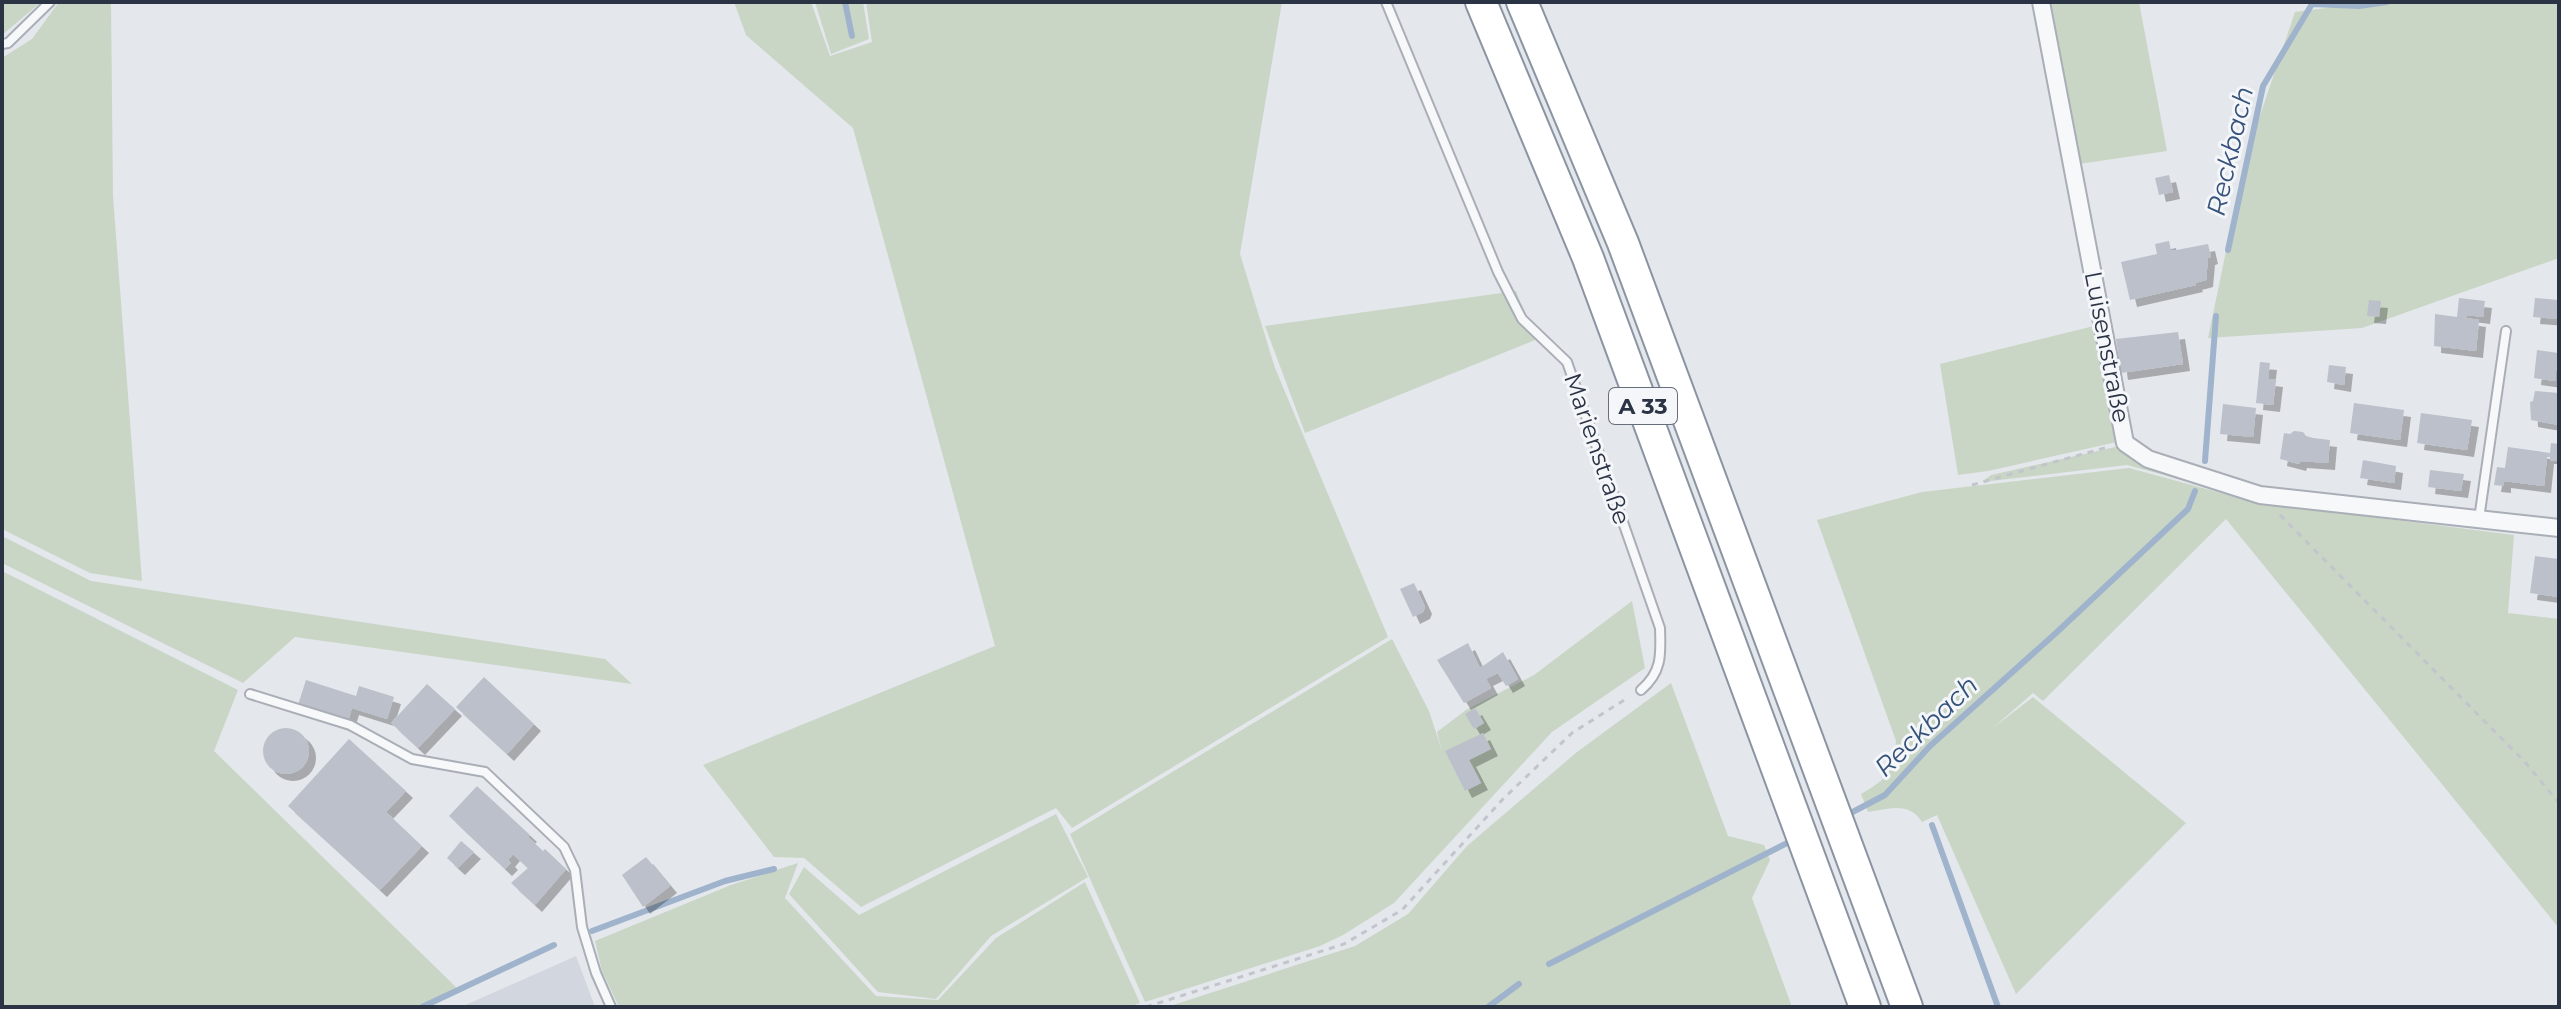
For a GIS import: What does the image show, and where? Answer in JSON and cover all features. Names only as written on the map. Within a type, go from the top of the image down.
[{"type":"highway","name":"A 33","points":[[1481,2],[1588,258],[1865,1007]]},
{"type":"highway","name":"A 33","points":[[1522,2],[1623,243],[1907,1007]]},
{"type":"street","name":"Luisenstraße","points":[[2041,2],[2125,443],[2148,459],[2260,495],[2559,528]]},
{"type":"lane","points":[[2,44],[8,43],[50,2]]},
{"type":"lane","name":"Marienstraße","points":[[1386,2],[1498,272],[1522,319],[1567,362],[1660,628],[1661,658],[1651,681],[1641,690]]},
{"type":"lane","points":[[2479,519],[2506,331]]},
{"type":"lane","points":[[250,694],[350,725],[412,759],[485,772],[564,847],[575,870],[582,927],[596,973],[611,1007]]},
{"type":"path","points":[[1972,485],[2125,443]]},
{"type":"path","points":[[2260,495],[2525,762],[2559,803]]},
{"type":"path","points":[[1146,1007],[1344,944],[1402,910],[1503,799],[1572,733],[1641,690]]},
{"type":"shaded area","points":[[576,956],[595,1007],[461,1007]]},
{"type":"green space","points":[[2,2],[41,2],[2,35]]},
{"type":"green space","points":[[59,2],[111,2],[113,196],[142,581],[90,573],[2,529],[2,58],[32,39]]},
{"type":"green space","points":[[734,2],[811,2],[830,56],[872,42],[866,2],[1282,2],[1240,254],[1275,368],[1388,637],[1072,828],[1056,808],[861,907],[804,858],[774,857],[703,765],[995,646],[853,128],[746,35]]},
{"type":"green space","points":[[815,2],[863,2],[869,39],[831,54]]},
{"type":"green space","points":[[2047,2],[2139,2],[2167,151],[2079,164]]},
{"type":"green space","points":[[2373,2],[2559,2],[2559,258],[2362,328],[2208,338],[2245,160],[2295,12]]},
{"type":"green space","points":[[1516,291],[1535,340],[1305,433],[1265,326]]},
{"type":"green space","points":[[2094,326],[2117,442],[1958,475],[1940,364]]},
{"type":"green space","points":[[2124,445],[2208,487],[2127,465],[1982,482],[1991,475]]},
{"type":"green space","points":[[2129,468],[2254,502],[2514,535],[2508,613],[2559,619],[2559,928],[2226,519],[2043,701],[2033,693],[1993,728],[2033,697],[2186,823],[2016,994],[1937,815],[1922,822],[1917,815],[1905,809],[1868,812],[1861,794],[1888,774],[1896,741],[1817,520],[1922,492]]},
{"type":"green space","points":[[2,536],[91,581],[605,659],[632,684],[295,637],[243,683],[2,563]]},
{"type":"green space","points":[[2,571],[238,690],[214,751],[461,992],[426,1007],[2,1007]]},
{"type":"green space","points":[[1632,601],[1645,668],[1552,732],[1394,903],[1320,946],[1145,1002],[1070,834],[1392,639],[1429,711],[1442,751],[1437,732],[1466,710],[1534,675]]},
{"type":"green space","points":[[1671,683],[1728,836],[1764,845],[1770,860],[1752,898],[1792,1007],[1167,1007],[1355,946],[1408,914],[1467,846],[1577,752]]},
{"type":"green space","points":[[1056,814],[1088,877],[991,936],[936,999],[878,992],[789,894],[804,867],[859,915]]},
{"type":"green space","points":[[798,863],[785,898],[876,996],[938,1000],[996,938],[1085,882],[1140,1003],[1129,1007],[619,1007],[602,971],[595,941],[731,885]]},
{"type":"building","points":[[2169,175],[2173,192],[2159,195],[2155,178]]},
{"type":"building","points":[[2169,241],[2171,251],[2208,244],[2211,257],[2208,258],[2206,280],[2130,300],[2121,262],[2157,254],[2155,244]]},
{"type":"building","points":[[2459,298],[2485,301],[2483,317],[2467,315],[2466,318],[2479,320],[2476,351],[2434,346],[2435,314],[2457,317]]},
{"type":"building","points":[[2535,298],[2559,300],[2559,319],[2533,317]]},
{"type":"building","points":[[2369,300],[2381,301],[2379,317],[2367,316]]},
{"type":"building","points":[[2178,332],[2183,364],[2121,373],[2116,339]]},
{"type":"building","points":[[2537,350],[2558,353],[2555,381],[2534,378]]},
{"type":"building","points":[[2260,362],[2270,363],[2268,379],[2276,380],[2273,405],[2256,403]]},
{"type":"building","points":[[2329,365],[2346,367],[2344,385],[2327,382]]},
{"type":"building","points":[[2535,391],[2559,393],[2559,425],[2531,420],[2530,402]]},
{"type":"building","points":[[2354,403],[2404,410],[2400,440],[2350,433]]},
{"type":"building","points":[[2223,404],[2256,408],[2253,437],[2220,434]]},
{"type":"building","points":[[2421,413],[2472,420],[2467,450],[2417,443]]},
{"type":"building","points":[[2294,431],[2330,440],[2328,463],[2300,461],[2299,464],[2280,459],[2284,433]]},
{"type":"building","points":[[2551,443],[2559,444],[2559,461],[2547,457],[2544,486],[2504,481],[2504,486],[2494,485],[2497,467],[2505,468],[2508,447],[2550,453]]},
{"type":"building","points":[[2363,460],[2396,466],[2394,483],[2360,478]]},
{"type":"building","points":[[2430,470],[2464,474],[2461,491],[2428,487]]},
{"type":"building","points":[[2535,556],[2559,559],[2559,597],[2530,593]]},
{"type":"building","points":[[1414,583],[1425,607],[1423,612],[1413,617],[1400,589]]},
{"type":"building","points":[[1468,643],[1480,668],[1503,652],[1518,679],[1506,686],[1498,673],[1486,679],[1491,688],[1464,703],[1437,660]]},
{"type":"building","points":[[484,677],[534,724],[507,754],[456,707]]},
{"type":"building","points":[[306,680],[356,696],[359,686],[394,697],[387,719],[352,708],[348,721],[298,705]]},
{"type":"building","points":[[427,684],[455,709],[418,748],[391,723]]},
{"type":"building","points":[[1475,708],[1484,723],[1474,729],[1465,714]]},
{"type":"building","points":[[286,728],[302,735],[309,751],[302,767],[286,774],[270,767],[263,751],[270,735]]},
{"type":"building","points":[[1483,733],[1491,749],[1469,760],[1481,783],[1465,791],[1445,751]]},
{"type":"building","points":[[349,739],[406,791],[386,812],[422,846],[380,890],[288,806]]},
{"type":"building","points":[[477,786],[543,851],[545,849],[566,869],[535,905],[511,883],[528,868],[513,854],[508,860],[511,863],[505,869],[449,816]]},
{"type":"building","points":[[461,841],[474,852],[458,868],[447,858]]},
{"type":"building","points":[[646,857],[670,886],[643,907],[622,875]]},
{"type":"waterway","points":[[845,2],[852,36]]},
{"type":"waterway","name":"Reckbach","points":[[2228,250],[2263,86],[2312,4],[2359,6],[2387,2]]},
{"type":"waterway","name":"Reckbach","points":[[2205,461],[2216,316]]},
{"type":"waterway","name":"Reckbach","points":[[1845,816],[1885,795],[1930,746],[2188,509],[2195,491]]},
{"type":"waterway","points":[[1932,825],[1998,1007]]},
{"type":"waterway","name":"Reckbach","points":[[1549,964],[1795,839]]},
{"type":"waterway","points":[[592,931],[725,881],[774,869]]},
{"type":"waterway","points":[[422,1007],[554,945]]},
{"type":"waterway","name":"Reckbach","points":[[1488,1007],[1519,984]]}]
